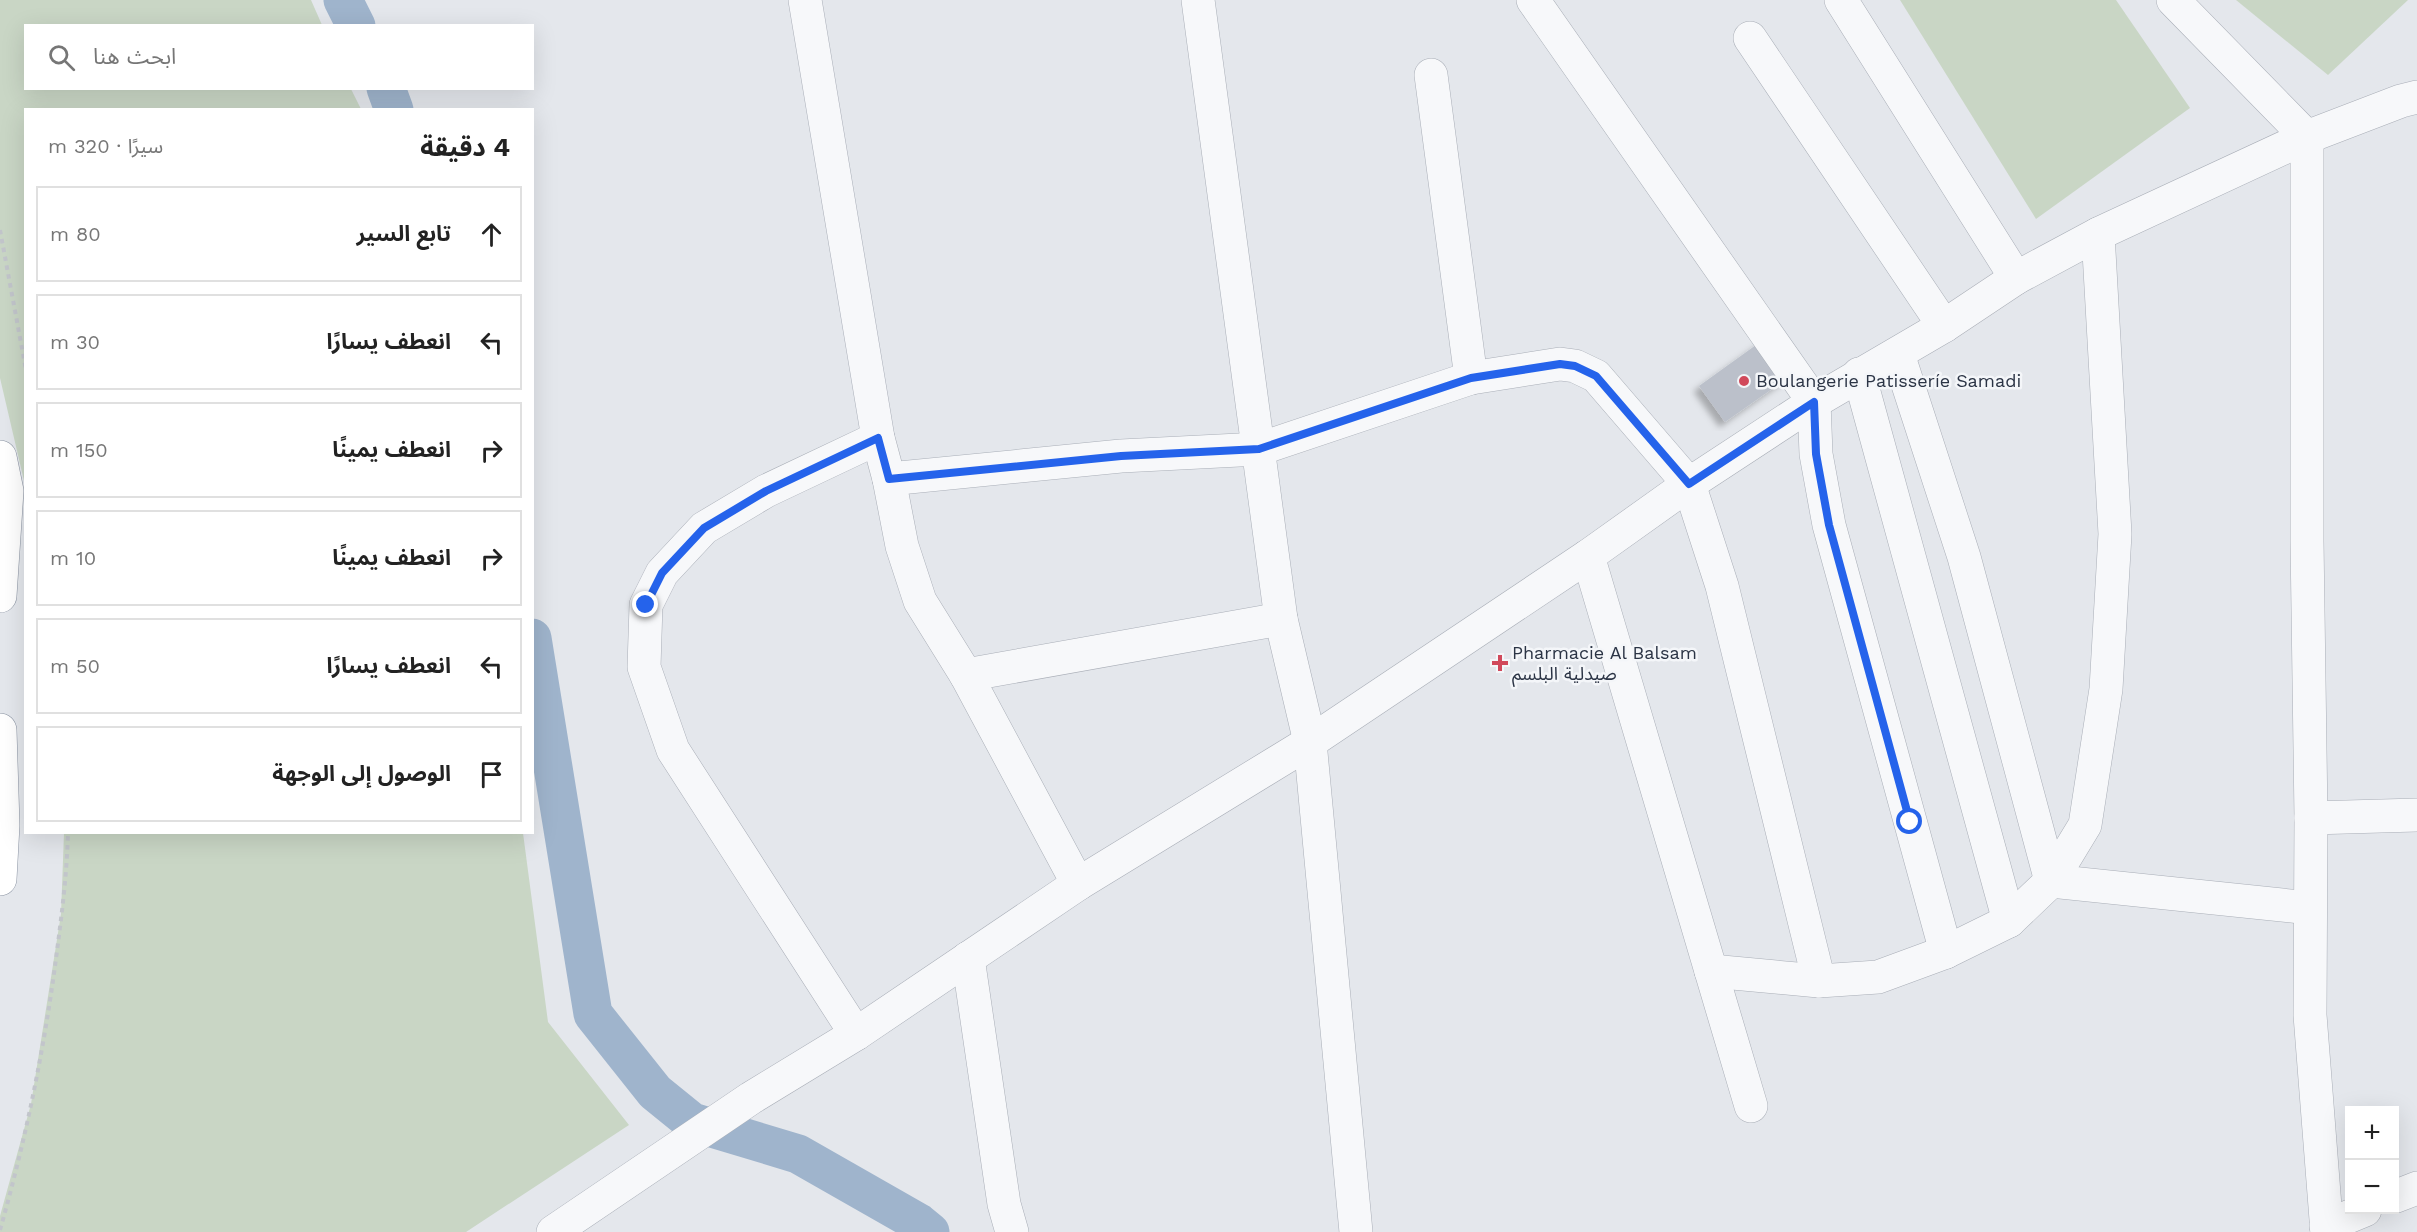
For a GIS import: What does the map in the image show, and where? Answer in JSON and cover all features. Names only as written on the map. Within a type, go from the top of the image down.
[{"type":"highway","points":[[0,457],[7,490],[0,596]]},
{"type":"highway","points":[[0,730],[3,825],[0,879]]},
{"type":"street","points":[[805,0],[878,438],[889,479],[902,546],[920,602],[966,675],[1078,885]]},
{"type":"street","points":[[1198,0],[1281,619],[1310,742],[1356,1232]]},
{"type":"street","points":[[1533,0],[1814,402],[1816,454],[1829,525],[1946,952]]},
{"type":"street","points":[[1841,0],[2016,279]]},
{"type":"street","points":[[2173,0],[2307,136],[2310,1015],[2326,1229],[2355,1214]]},
{"type":"street","points":[[1750,38],[1944,326]]},
{"type":"street","points":[[1431,75],[1471,378]]},
{"type":"street","points":[[553,1232],[751,1098],[856,1034],[1078,885],[1310,742],[1588,556],[1689,484],[1859,374],[1898,354],[2016,279],[2098,234],[2307,136],[2417,97]]},
{"type":"street","points":[[1711,970],[1819,981],[1878,977],[1946,952],[2009,921],[2051,881],[2085,825],[2106,689],[2115,534],[2098,234]]},
{"type":"street","points":[[1898,354],[1964,557],[2051,881]]},
{"type":"street","points":[[889,479],[1121,456],[1259,449],[1471,378],[1560,364],[1575,366],[1596,376],[1689,484],[1722,586],[1819,981]]},
{"type":"street","points":[[1859,374],[2009,921]]},
{"type":"street","points":[[856,1034],[673,750],[644,667],[646,605],[662,573],[704,528],[766,491],[878,438]]},
{"type":"street","points":[[1588,556],[1751,1106]]},
{"type":"street","points":[[966,675],[1281,619]]},
{"type":"street","points":[[2311,818],[2417,816]]},
{"type":"street","points":[[2051,881],[2310,908]]},
{"type":"street","points":[[968,958],[1004,1204],[1012,1232]]},
{"type":"street","points":[[2399,1195],[2417,1188]]},
{"type":"path","points":[[0,230],[24,359]]},
{"type":"path","points":[[0,1230],[14,1179],[49,1019],[67,873],[68,834]]},
{"type":"green space","points":[[0,0],[311,0],[322,24],[24,24],[24,90],[352,90],[360,108],[24,108],[24,481],[0,378]]},
{"type":"green space","points":[[1900,0],[2116,0],[2190,108],[2036,219]]},
{"type":"green space","points":[[2236,0],[2408,0],[2328,75]]},
{"type":"green space","points":[[64,834],[523,834],[548,1022],[629,1125],[466,1232],[0,1232],[0,1216],[31,1104],[61,914]]},
{"type":"building","name":"Boulangerie Patisseríe Samadi","points":[[1763,340],[1789,377],[1725,422],[1699,386]]},
{"type":"waterway","points":[[343,0],[355,24]]},
{"type":"waterway","points":[[387,90],[393,108]]},
{"type":"waterway","points":[[534,650],[593,1014],[655,1092],[692,1122],[798,1154],[919,1223],[930,1232]]},
{"type":"place","name":"Boulangerie Patisseríe Samadi","points":[[1744,381]]},
{"type":"place","name":"Pharmacie Al Balsam صيدلية البلسم","points":[[1500,663]]},
{"type":"route","points":[[646,605],[662,573],[704,528],[766,491],[878,438],[889,479],[1121,456],[1259,449],[1471,378],[1560,364],[1575,366],[1596,376],[1689,484],[1814,402],[1816,454],[1829,525],[1910,822]]}]
